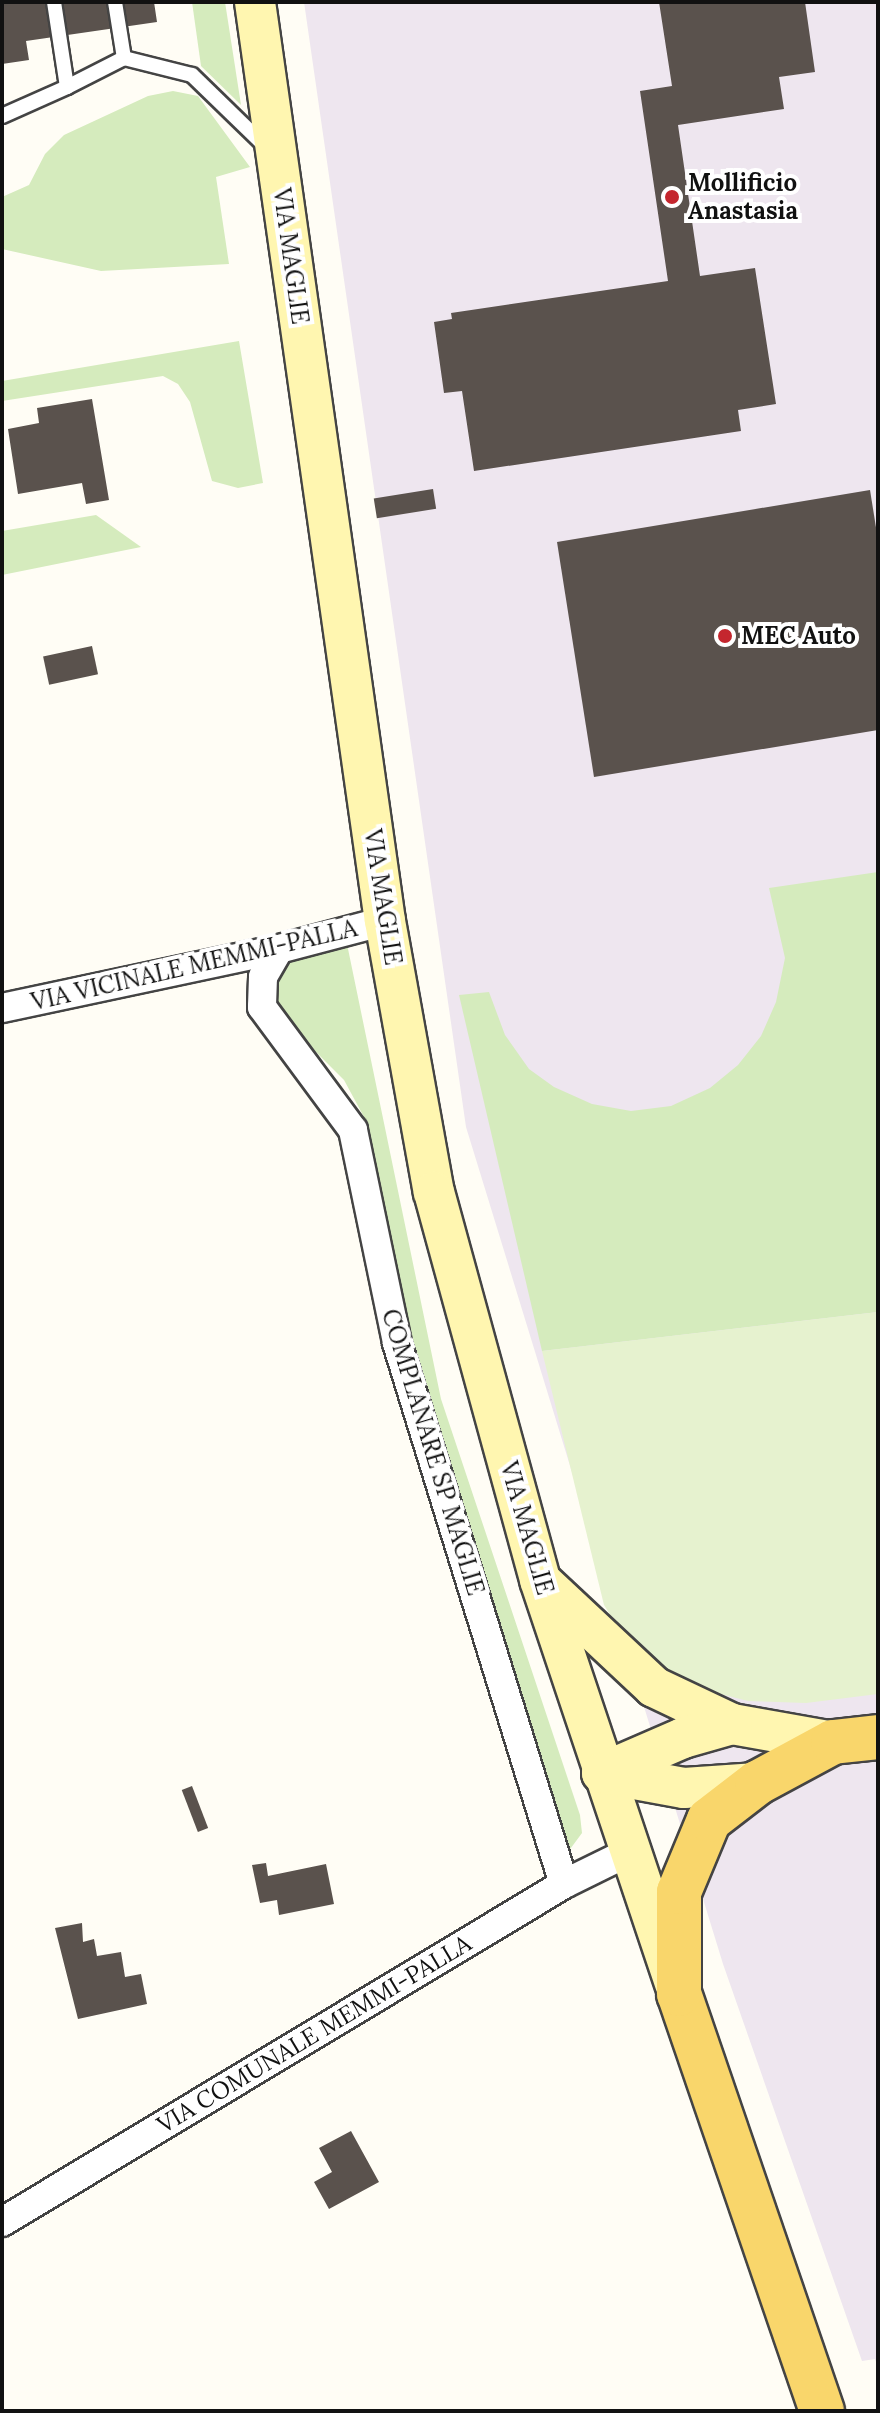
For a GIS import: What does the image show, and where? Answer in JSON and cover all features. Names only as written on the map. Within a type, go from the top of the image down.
[{"type":"main road","points":[[822,2411],[679,1994],[679,1892],[709,1820],[757,1783],[833,1742],[878,1737]]},
{"type":"street","name":"VIA MAGLIE","points":[[255,2],[385,921],[434,1192],[540,1580],[602,1773],[679,1994]]},
{"type":"street","name":"VIA VICINALE MEMMI-PALLA","points":[[2,1008],[279,949],[385,921]]},
{"type":"street","name":"COMPLANARE SP MAGLIE","points":[[279,949],[263,977],[262,1007],[353,1130],[397,1343],[564,1884]]},
{"type":"street","points":[[540,1580],[654,1687],[732,1724],[833,1742]]},
{"type":"street","points":[[602,1773],[683,1738],[732,1724]]},
{"type":"street","points":[[602,1773],[684,1788],[757,1783]]},
{"type":"street","name":"VIA COMUNALE MEMMI-PALLA","points":[[2,2222],[564,1884],[629,1852]]},
{"type":"lane","points":[[54,2],[67,87]]},
{"type":"lane","points":[[115,2],[124,58]]},
{"type":"lane","points":[[2,116],[124,58],[192,75],[276,156]]},
{"type":"shaded area","points":[[304,2],[878,2],[878,2367],[875,2359],[862,2361],[723,1964],[466,1127]]},
{"type":"green space","points":[[192,2],[225,2],[241,105],[201,66]]},
{"type":"green space","points":[[173,91],[198,96],[250,167],[216,177],[229,264],[101,271],[2,249],[2,197],[29,185],[45,154],[64,135],[148,96]]},
{"type":"green space","points":[[239,341],[263,483],[238,488],[212,481],[190,402],[178,384],[163,376],[2,401],[2,381]]},
{"type":"green space","points":[[96,515],[141,547],[2,575],[2,531]]},
{"type":"green space","points":[[878,872],[878,1312],[542,1351],[459,995],[489,992],[505,1035],[529,1069],[554,1087],[592,1104],[631,1111],[671,1106],[710,1088],[738,1065],[761,1036],[776,1002],[785,958],[769,888]]},
{"type":"green space","points":[[347,944],[441,1399],[580,1815],[582,1833],[568,1852],[422,1381],[364,1117],[344,1080],[274,1010],[278,979],[289,963]]},
{"type":"green space","points":[[878,1312],[878,1694],[806,1703],[748,1701],[701,1689],[659,1669],[624,1637],[604,1605],[542,1351]]},
{"type":"building","points":[[2,2],[154,2],[157,22],[26,41],[29,60],[2,64]]},
{"type":"building","name":"Mollificio Anastasia","points":[[659,2],[805,2],[815,72],[779,77],[784,109],[678,125],[700,276],[755,268],[776,404],[738,410],[741,431],[474,471],[462,391],[444,393],[434,322],[452,319],[451,313],[668,281],[640,91],[672,86]]},
{"type":"building","points":[[92,399],[109,500],[86,504],[82,483],[18,494],[8,429],[39,423],[37,408]]},
{"type":"building","points":[[433,489],[436,509],[377,518],[374,498]]},
{"type":"building","name":"MEC Auto","points":[[870,490],[878,540],[878,730],[594,777],[557,542]]},
{"type":"building","points":[[92,646],[98,674],[49,685],[43,656]]},
{"type":"building","points":[[192,1786],[208,1828],[198,1832],[182,1790]]},
{"type":"building","points":[[266,1863],[268,1876],[326,1864],[334,1904],[279,1915],[277,1900],[260,1903],[252,1865]]},
{"type":"building","points":[[82,1923],[83,1942],[94,1939],[97,1956],[121,1952],[125,1977],[141,1974],[147,2004],[78,2019],[55,1928]]},
{"type":"building","points":[[351,2131],[379,2182],[329,2209],[314,2182],[332,2172],[319,2148]]},
{"type":"place","name":"Mollificio Anastasia","points":[[672,197]]},
{"type":"place","name":"MEC Auto","points":[[725,636]]}]
